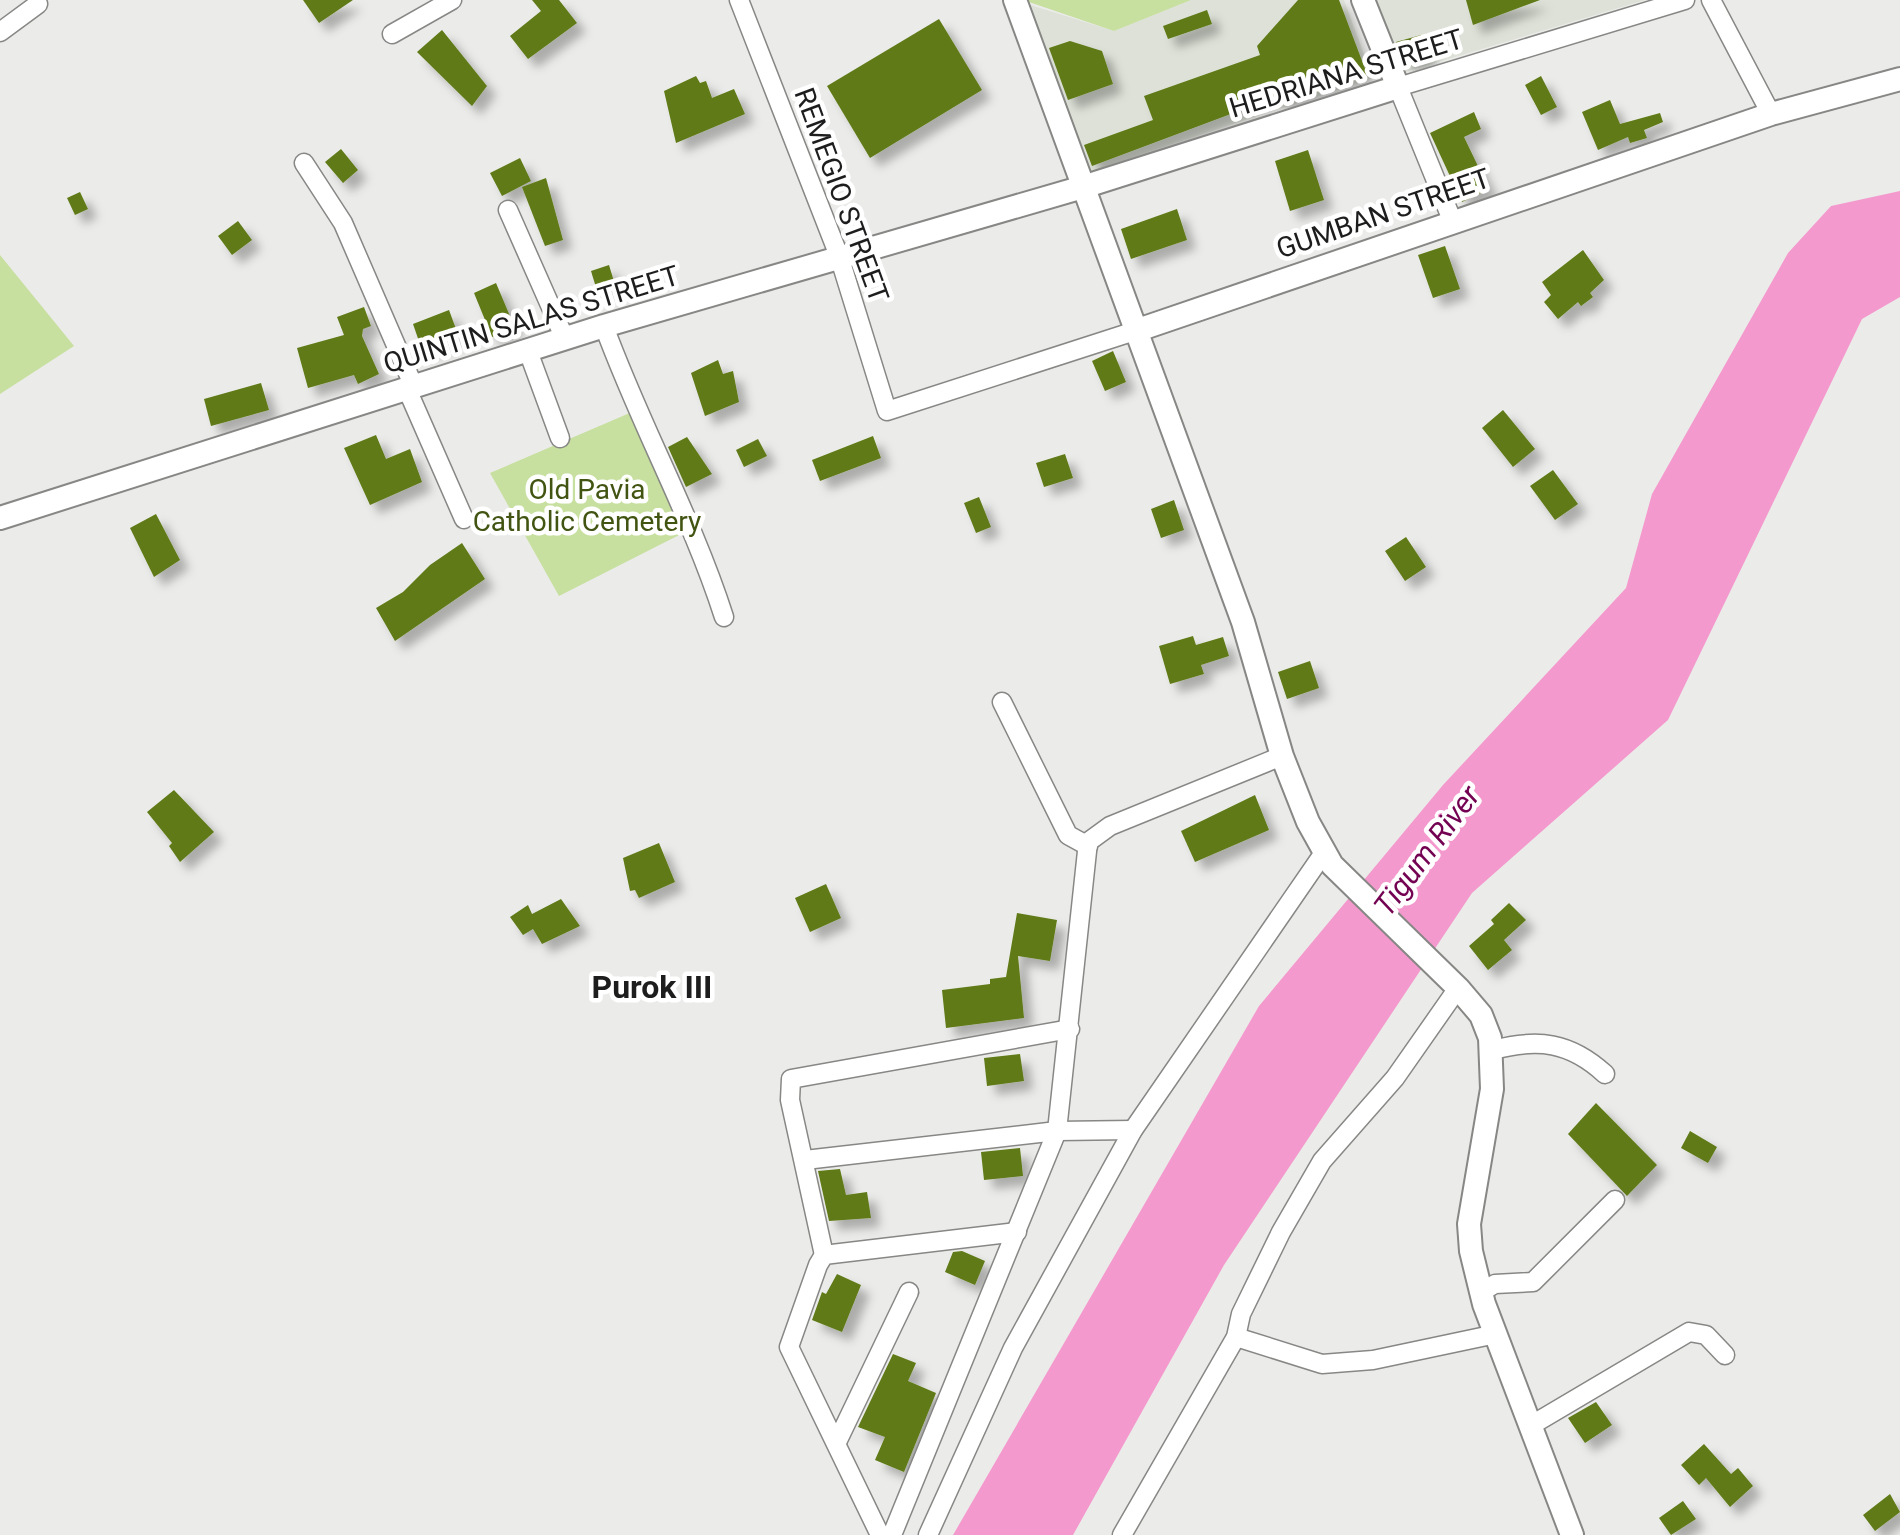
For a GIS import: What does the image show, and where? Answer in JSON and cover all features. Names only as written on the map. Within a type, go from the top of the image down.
[{"type":"street","points":[[392,34],[452,0]]},
{"type":"street","name":"REMEGIO STREET","points":[[739,0],[839,256],[887,411]]},
{"type":"street","points":[[1015,0],[1243,622],[1282,756],[1328,860],[1481,1016],[1493,1050],[1492,1089],[1470,1224],[1481,1292],[1572,1535]]},
{"type":"street","points":[[1363,0],[1452,220]]},
{"type":"street","name":"HEDRIANA STREET","points":[[1083,187],[1685,0]]},
{"type":"street","points":[[1711,0],[1771,114]]},
{"type":"street","points":[[0,32],[38,4]]},
{"type":"street","name":"GUMBAN STREET","points":[[887,411],[1138,330],[1771,114],[1900,79]]},
{"type":"street","points":[[304,163],[343,223],[464,518]]},
{"type":"street","name":"QUINTIN SALAS STREET","points":[[0,518],[604,326],[1083,187]]},
{"type":"street","points":[[508,210],[565,339]]},
{"type":"street","points":[[604,326],[724,616]]},
{"type":"street","points":[[528,350],[560,438]]},
{"type":"street","points":[[1002,702],[1068,836],[1088,846]]},
{"type":"street","points":[[892,1535],[1056,1131],[1088,846],[1110,826],[1282,756]]},
{"type":"street","points":[[928,1535],[1013,1348],[1133,1130],[1328,860]]},
{"type":"street","points":[[1122,1535],[1236,1337],[1242,1314],[1281,1232],[1322,1162],[1395,1078],[1452,983]]},
{"type":"street","points":[[880,1535],[789,1347],[824,1255],[788,1088],[792,1078],[801,1074],[1070,1029]]},
{"type":"street","points":[[1493,1050],[1530,1042],[1558,1044],[1576,1051],[1605,1074]]},
{"type":"street","points":[[805,1160],[1056,1131],[1133,1130]]},
{"type":"street","points":[[1481,1292],[1495,1284],[1533,1282],[1615,1200]]},
{"type":"street","points":[[824,1255],[1017,1232]]},
{"type":"street","points":[[837,1442],[909,1292]]},
{"type":"street","points":[[1530,1426],[1689,1332],[1706,1334],[1724,1355]]},
{"type":"street","points":[[1236,1337],[1322,1364],[1373,1360],[1496,1334]]},
{"type":"shaded area","points":[[1191,0],[1344,0],[1373,78],[1082,174],[1024,3],[1114,31]]},
{"type":"shaded area","points":[[1374,0],[1645,0],[1405,72]]},
{"type":"green space","points":[[1023,0],[1191,0],[1114,31]]},
{"type":"green space","points":[[0,255],[74,346],[0,394]]},
{"type":"green space","name":"Old Pavia Catholic Cemetery","points":[[632,412],[687,531],[559,596],[490,473]]},
{"type":"water","name":"Tigum River","points":[[1900,191],[1900,297],[1862,319],[1668,720],[1472,893],[1224,1265],[1073,1535],[953,1535],[1259,1006],[1443,785],[1626,588],[1652,494],[1788,253],[1831,206]]},
{"type":"building","points":[[303,0],[353,0],[319,23]]},
{"type":"building","points":[[532,0],[559,0],[577,23],[528,59],[510,36],[541,11]]},
{"type":"building","points":[[1298,0],[1339,0],[1367,74],[1279,105],[1276,97],[1092,166],[1084,145],[1153,120],[1144,96],[1260,55],[1257,46]]},
{"type":"building","points":[[1466,0],[1540,0],[1473,25]]},
{"type":"building","points":[[1207,10],[1212,24],[1168,39],[1163,26]]},
{"type":"building","points":[[939,19],[982,90],[870,158],[827,86]]},
{"type":"building","points":[[442,30],[487,86],[472,106],[417,52]]},
{"type":"building","points":[[1421,35],[1429,59],[1405,65],[1396,42]]},
{"type":"building","points":[[1070,41],[1102,51],[1113,84],[1068,100],[1049,48]]},
{"type":"building","points":[[696,76],[700,83],[706,81],[712,98],[734,89],[745,114],[676,143],[664,91]]},
{"type":"building","points":[[1541,76],[1557,107],[1541,115],[1525,85]]},
{"type":"building","points":[[1610,100],[1620,124],[1660,113],[1663,122],[1644,130],[1647,138],[1630,143],[1628,137],[1598,150],[1582,112]]},
{"type":"building","points":[[1474,112],[1481,129],[1464,137],[1489,189],[1462,202],[1430,133]]},
{"type":"building","points":[[341,149],[358,170],[343,183],[325,162]]},
{"type":"building","points":[[1308,150],[1324,200],[1290,211],[1275,161]]},
{"type":"building","points":[[520,158],[531,181],[502,196],[490,173]]},
{"type":"building","points":[[546,178],[563,240],[545,246],[522,187]]},
{"type":"building","points":[[80,192],[88,209],[75,215],[67,198]]},
{"type":"building","points":[[1177,209],[1187,240],[1131,259],[1121,229]]},
{"type":"building","points":[[238,221],[252,240],[232,255],[218,236]]},
{"type":"building","points":[[1445,246],[1460,289],[1433,298],[1418,255]]},
{"type":"building","points":[[1583,250],[1604,280],[1590,293],[1593,297],[1581,306],[1578,302],[1558,319],[1544,302],[1551,295],[1542,282]]},
{"type":"building","points":[[609,265],[616,288],[598,294],[591,271]]},
{"type":"building","points":[[496,283],[515,328],[492,337],[474,293]]},
{"type":"building","points":[[364,307],[371,326],[363,329],[362,336],[379,374],[358,384],[354,375],[308,388],[297,348],[344,335],[337,317]]},
{"type":"building","points":[[449,310],[459,337],[422,350],[413,324]]},
{"type":"building","points":[[1113,351],[1126,382],[1105,391],[1092,361]]},
{"type":"building","points":[[718,360],[723,374],[733,371],[739,402],[705,416],[691,373]]},
{"type":"building","points":[[261,383],[269,410],[211,426],[204,399]]},
{"type":"building","points":[[1503,410],[1535,449],[1513,467],[1482,428]]},
{"type":"building","points":[[376,435],[386,459],[410,449],[422,482],[370,505],[344,448]]},
{"type":"building","points":[[873,436],[881,458],[820,481],[812,460]]},
{"type":"building","points":[[687,437],[712,474],[686,487],[668,447]]},
{"type":"building","points":[[758,439],[767,456],[744,467],[736,450]]},
{"type":"building","points":[[1065,454],[1073,478],[1044,487],[1036,463]]},
{"type":"building","points":[[1553,470],[1578,504],[1555,520],[1530,486]]},
{"type":"building","points":[[979,497],[991,527],[976,533],[964,503]]},
{"type":"building","points":[[1174,500],[1184,530],[1161,538],[1151,509]]},
{"type":"building","points":[[156,514],[180,560],[154,577],[130,528]]},
{"type":"building","points":[[1406,537],[1426,567],[1405,581],[1385,551]]},
{"type":"building","points":[[462,543],[485,579],[395,641],[376,608],[403,592],[430,565]]},
{"type":"building","points":[[1193,636],[1196,645],[1223,637],[1229,656],[1201,665],[1204,674],[1170,684],[1159,646]]},
{"type":"building","points":[[1310,661],[1319,688],[1287,699],[1278,672]]},
{"type":"building","points":[[174,790],[214,832],[180,862],[169,846],[172,843],[147,812]]},
{"type":"building","points":[[1255,795],[1269,830],[1195,862],[1181,831]]},
{"type":"building","points":[[659,843],[675,882],[639,898],[635,890],[630,891],[623,858]]},
{"type":"building","points":[[826,884],[841,918],[810,932],[795,898]]},
{"type":"building","points":[[561,899],[580,926],[542,944],[533,929],[523,935],[510,917],[528,905],[532,914]]},
{"type":"building","points":[[1509,903],[1526,920],[1504,940],[1512,950],[1488,970],[1469,946],[1494,924],[1491,920]]},
{"type":"building","points":[[1017,913],[1057,920],[1050,961],[1018,956],[1024,1018],[946,1028],[942,990],[990,984],[990,979],[1006,977]]},
{"type":"building","points":[[1020,1054],[1024,1081],[987,1086],[984,1058]]},
{"type":"building","points":[[1596,1103],[1657,1165],[1627,1196],[1568,1134]]},
{"type":"building","points":[[1690,1131],[1717,1147],[1708,1163],[1681,1148]]},
{"type":"building","points":[[1020,1148],[1023,1176],[984,1180],[981,1152]]},
{"type":"building","points":[[840,1169],[846,1195],[867,1192],[871,1218],[829,1221],[818,1171]]},
{"type":"building","points":[[962,1251],[985,1261],[975,1285],[945,1272],[953,1252]]},
{"type":"building","points":[[837,1274],[861,1285],[842,1332],[812,1320],[822,1292],[826,1294]]},
{"type":"building","points":[[893,1354],[916,1363],[908,1381],[936,1393],[904,1472],[875,1460],[885,1437],[858,1427]]},
{"type":"building","points":[[1596,1402],[1612,1425],[1585,1443],[1568,1418]]},
{"type":"building","points":[[1704,1444],[1731,1474],[1738,1468],[1753,1486],[1730,1507],[1706,1478],[1699,1485],[1681,1465]]},
{"type":"building","points":[[1890,1494],[1900,1512],[1875,1531],[1863,1515]]},
{"type":"building","points":[[1683,1501],[1696,1519],[1671,1535],[1659,1518]]},
{"type":"district","name":"Purok III","points":[[652,987]]}]
